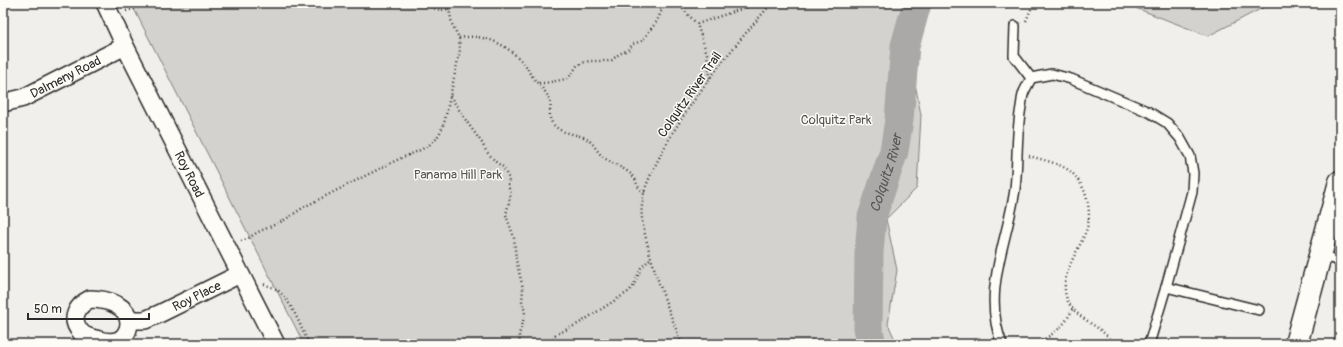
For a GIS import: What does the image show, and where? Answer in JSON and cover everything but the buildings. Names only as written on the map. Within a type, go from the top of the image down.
[{"type":"main road","points":[[1296,344],[1330,258],[1340,182]]},
{"type":"street","name":"Roy Road","points":[[109,9],[125,46],[276,344]]},
{"type":"street","name":"Dalmeny Road","points":[[3,103],[23,98],[125,46]]},
{"type":"street","name":"Roy Place","points":[[129,320],[144,320],[152,317],[240,274]]},
{"type":"lane","points":[[1015,26],[1014,56],[1031,78]]},
{"type":"lane","points":[[1031,78],[1052,74],[1072,79],[1149,112],[1167,123],[1180,138],[1190,156],[1193,173],[1192,192],[1149,344]]},
{"type":"lane","points":[[1002,344],[998,333],[995,315],[995,288],[999,255],[1014,189],[1019,117],[1024,93],[1031,78]]},
{"type":"lane","points":[[1166,287],[1259,310]]},
{"type":"path","points":[[109,9],[123,11],[141,7],[148,3]]},
{"type":"path","points":[[415,3],[441,10],[449,9],[456,3]]},
{"type":"path","points":[[538,83],[545,83],[566,78],[571,75],[577,66],[582,63],[589,61],[612,60],[619,54],[628,50],[633,44],[642,41],[657,21],[665,3]]},
{"type":"path","points":[[677,3],[697,24],[707,54],[710,79]]},
{"type":"path","points":[[697,24],[758,3]]},
{"type":"path","name":"Colquitz River Trail","points":[[682,344],[664,298],[642,224],[642,205],[645,192],[668,139],[683,116],[745,33],[772,3]]},
{"type":"path","points":[[1015,26],[1026,21],[1032,10],[1032,3]]},
{"type":"path","points":[[241,241],[283,220],[304,207],[363,176],[428,146],[436,139],[445,120],[460,50],[459,38],[452,24],[449,9]]},
{"type":"path","points":[[459,38],[468,36],[496,41],[517,57],[547,95],[550,102],[550,119],[553,124],[563,131],[583,137],[594,144],[602,156],[628,171],[634,177],[638,187],[645,192]]},
{"type":"path","points":[[450,96],[482,142],[486,151],[503,167],[509,179],[508,186],[511,193],[506,215],[514,237],[516,260],[523,288],[522,302],[525,312],[519,334],[520,344]]},
{"type":"path","points":[[1016,153],[1048,161],[1071,172],[1079,180],[1084,189],[1088,201],[1089,221],[1069,267],[1065,280],[1065,292],[1069,304],[1083,318],[1110,339],[1113,344]]},
{"type":"path","points":[[223,240],[234,233],[244,247]]},
{"type":"path","points":[[547,344],[556,335],[578,324],[628,292],[633,287],[641,268],[651,257]]},
{"type":"path","points":[[261,283],[275,289],[282,295],[295,316],[309,344]]},
{"type":"path","points":[[1034,344],[1051,336],[1058,330],[1070,315],[1073,308]]},
{"type":"green space","name":"Panama Hill Park","points":[[131,3],[923,3],[911,62],[921,115],[917,188],[886,219],[897,270],[888,324],[897,344],[304,344]]},
{"type":"green space","points":[[1123,3],[1272,3],[1208,36]]},
{"type":"waterway","name":"Colquitz River","points":[[872,344],[868,328],[869,253],[872,217],[894,151],[899,120],[905,46],[917,3]]},
{"type":"park label","name":"Colquitz Park","points":[[836,119]]}]
